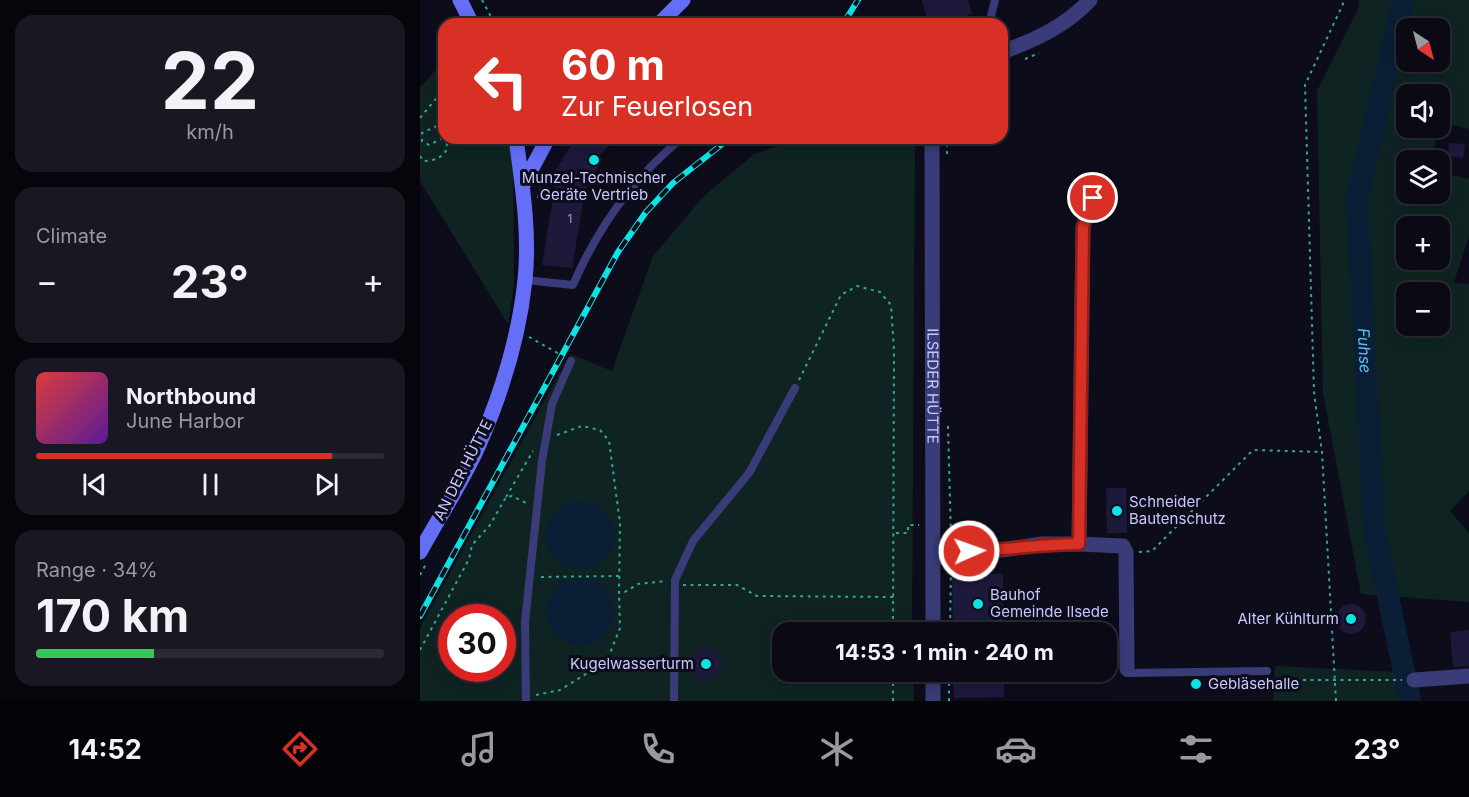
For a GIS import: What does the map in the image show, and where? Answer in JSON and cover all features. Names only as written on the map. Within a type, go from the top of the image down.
[{"type":"street","points":[[459,0],[469,18]]},
{"type":"street","points":[[666,18],[683,0]]},
{"type":"street","points":[[1008,50],[1035,40],[1074,16],[1090,0]]},
{"type":"street","name":"AN DER HÜTTE","points":[[420,552],[477,449],[500,393],[516,331],[525,280],[526,247],[517,144]]},
{"type":"street","points":[[522,185],[545,144]]},
{"type":"street","name":"ILSEDER HÜTTE","points":[[932,144],[933,622]]},
{"type":"street","points":[[1079,544],[1083,227],[1093,198]]},
{"type":"street","points":[[933,551],[1002,550],[1042,544],[1123,546],[1126,552],[1127,669]]},
{"type":"street","points":[[1414,680],[1469,676]]},
{"type":"street","points":[[933,682],[933,701]]},
{"type":"lane","points":[[990,18],[995,0]]},
{"type":"lane","points":[[525,280],[573,285],[605,222],[636,180],[675,144]]},
{"type":"lane","points":[[526,699],[525,622],[542,461],[552,404],[571,361]]},
{"type":"lane","points":[[674,701],[675,582],[693,541],[749,473],[795,388]]},
{"type":"lane","points":[[1127,669],[1126,673],[1267,671]]},
{"type":"path","points":[[482,0],[492,18]]},
{"type":"path","points":[[1336,701],[1322,452],[1314,392],[1305,85],[1343,4],[1342,0]]},
{"type":"path","points":[[420,118],[438,96]]},
{"type":"path","points":[[438,117],[437,126],[422,133],[422,141],[429,145],[438,140]]},
{"type":"path","points":[[420,156],[423,161],[432,161],[445,154],[448,147],[446,144]]},
{"type":"path","points":[[795,388],[841,295],[857,286],[880,292],[891,305],[892,316],[895,533],[893,622]]},
{"type":"path","points":[[527,335],[571,361]]},
{"type":"path","points":[[526,699],[560,690],[607,661],[620,628],[620,523],[609,441]]},
{"type":"path","points":[[1126,552],[1152,551],[1253,450],[1322,452]]},
{"type":"path","points":[[420,650],[469,559],[472,545],[490,525],[506,497],[512,496],[537,509]]},
{"type":"path","points":[[895,533],[908,533],[908,525],[915,525]]},
{"type":"path","points":[[530,578],[619,576]]},
{"type":"path","points":[[619,593],[638,584],[675,582],[737,585],[757,596],[894,597]]},
{"type":"path","points":[[1267,680],[1414,680]]},
{"type":"path","points":[[893,682],[893,701]]},
{"type":"path","points":[[949,682],[949,701]]},
{"type":"green space","points":[[1358,0],[1469,0],[1469,129],[1450,124],[1450,84],[1396,84],[1396,138],[1436,138],[1434,150],[1396,150],[1396,204],[1450,204],[1450,174],[1469,179],[1469,236],[1454,283],[1469,284],[1469,491],[1450,511],[1469,533],[1469,602],[1361,594],[1323,393],[1317,91],[1359,7]]},
{"type":"green space","points":[[438,67],[438,144],[512,144],[514,285],[508,324],[420,181],[420,88]]},
{"type":"green space","points":[[784,144],[915,144],[912,622],[772,622],[772,682],[913,682],[914,701],[420,701],[420,628],[570,354],[612,371],[653,256],[703,197],[754,154]]},
{"type":"green space","points":[[1275,666],[1397,672],[1404,701],[1273,701]]},
{"type":"water","points":[[580,501],[593,504],[604,511],[611,522],[614,535],[611,548],[604,559],[593,566],[580,569],[567,566],[556,559],[549,548],[546,535],[549,522],[556,511],[567,504]]},
{"type":"water","points":[[580,578],[593,581],[604,588],[611,599],[614,612],[611,625],[604,636],[593,643],[580,646],[567,643],[556,636],[549,625],[546,612],[549,599],[556,588],[567,581]]},
{"type":"building","points":[[922,0],[968,0],[972,14],[965,16],[966,18],[926,18]]},
{"type":"building","points":[[1449,143],[1465,144],[1463,158],[1450,156]]},
{"type":"building","points":[[571,144],[610,144],[598,157],[602,159],[585,190],[572,268],[542,265],[557,174],[554,173]]},
{"type":"building","name":"Schneider Bautenschutz","points":[[1106,488],[1126,488],[1127,533],[1107,533]]},
{"type":"building","name":"Bauhof Gemeinde Ilsede","points":[[952,574],[1003,574],[1003,622],[953,622]]},
{"type":"building","name":"Alter Kühlturm","points":[[1351,604],[1362,608],[1366,619],[1362,630],[1351,634],[1340,630],[1336,619],[1340,608]]},
{"type":"building","points":[[1469,630],[1469,666],[1453,667],[1450,632]]},
{"type":"building","name":"Kugelwasserturm","points":[[706,648],[717,653],[722,664],[717,675],[706,680],[695,675],[690,664],[695,653]]},
{"type":"building","points":[[953,682],[1004,682],[1004,697],[954,698]]},
{"type":"waterway","name":"Fuhse","points":[[1403,0],[1357,199],[1374,529],[1410,701]]},
{"type":"railway","points":[[847,18],[858,0]]},
{"type":"railway","points":[[420,616],[618,252],[646,212],[673,183],[722,144]]},
{"type":"place","name":"Munzel-Technischer Geräte Vertrieb","points":[[594,160]]},
{"type":"place","name":"Schneider Bautenschutz","points":[[1117,511]]},
{"type":"place","name":"Bauhof Gemeinde Ilsede","points":[[978,604]]},
{"type":"place","name":"Alter Kühlturm","points":[[1351,619]]},
{"type":"place","name":"Kugelwasserturm","points":[[706,664]]},
{"type":"place","name":"Gebläsehalle","points":[[1196,684]]},
{"type":"route","points":[[969,551],[1002,550],[1042,544],[1079,544],[1083,227],[1093,198]]}]
